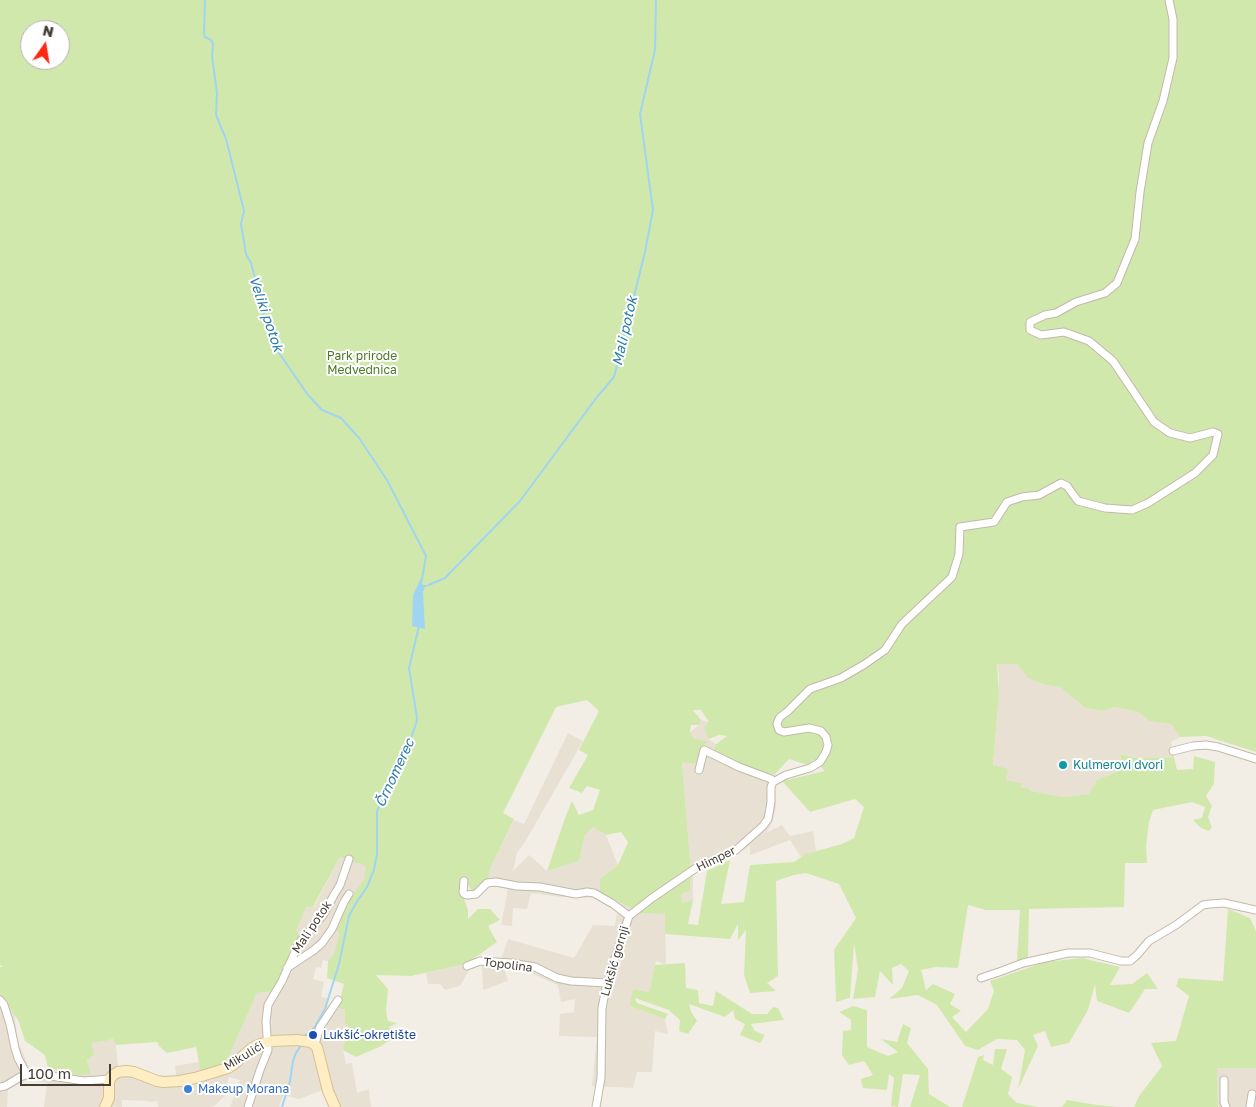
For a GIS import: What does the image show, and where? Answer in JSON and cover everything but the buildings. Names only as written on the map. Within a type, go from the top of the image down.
[{"type":"street","points":[[699,770],[704,750],[774,782],[786,775],[810,768],[820,762],[828,745],[826,737],[821,731],[810,728],[784,732],[779,730],[778,727],[780,717],[788,712],[810,689],[841,678],[885,650],[902,624],[952,577],[958,554],[960,527],[994,522],[1007,502],[1022,496],[1039,495],[1061,483],[1067,486],[1078,501],[1105,508],[1132,510],[1148,503],[1195,474],[1213,455],[1218,434],[1213,432],[1190,438],[1170,433],[1154,422],[1113,361],[1089,341],[1064,332],[1041,336],[1030,330],[1030,322],[1045,315],[1056,313],[1076,302],[1105,293],[1116,282],[1135,239],[1148,144],[1163,101],[1173,58],[1173,19],[1169,0]]},
{"type":"street","points":[[1173,752],[1193,746],[1206,745],[1256,759]]},
{"type":"street","name":"Himper","points":[[628,916],[696,868],[736,850],[754,835],[768,819],[771,787],[774,782]]},
{"type":"street","name":"Mali potok","points":[[267,1042],[266,1014],[268,1005],[282,981],[298,943],[320,920],[340,886],[350,859]]},
{"type":"street","name":"Lukšić gornji","points":[[464,881],[463,892],[467,895],[476,894],[487,883],[496,882],[517,886],[540,887],[576,894],[594,892],[628,916],[607,983],[602,1008],[601,1078],[596,1107]]},
{"type":"street","name":"Mali potok","points":[[287,968],[314,950],[326,939],[349,894]]},
{"type":"street","points":[[981,978],[1014,965],[1068,953],[1090,953],[1121,961],[1130,961],[1149,942],[1203,906],[1224,904],[1256,910]]},
{"type":"street","name":"Topolina","points":[[467,966],[480,961],[511,963],[535,968],[557,978],[570,981],[607,983]]},
{"type":"street","points":[[0,1000],[4,1005],[10,1024],[20,1064],[27,1075]]},
{"type":"street","points":[[334,1107],[315,1044],[320,1027],[338,1000]]},
{"type":"street","name":"Mikulići","points":[[110,1079],[115,1074],[126,1071],[139,1073],[157,1081],[180,1081],[228,1068],[252,1048],[267,1042],[301,1040],[315,1044]]},
{"type":"street","points":[[248,1107],[268,1050],[267,1042]]},
{"type":"street","points":[[0,1087],[27,1075],[38,1074],[84,1081],[110,1079],[109,1098],[105,1107]]},
{"type":"street","points":[[1224,1080],[1224,1102],[1226,1107]]},
{"type":"street","points":[[1250,1107],[1252,1094]]},
{"type":"shaded area","points":[[997,664],[1017,664],[1028,678],[1046,685],[1060,687],[1085,708],[1103,711],[1114,707],[1138,712],[1149,721],[1171,724],[1180,737],[1171,742],[1174,757],[1135,758],[1120,754],[1123,769],[1097,780],[1090,794],[1064,797],[1031,791],[1021,787],[1022,783],[1005,780],[993,766],[999,693]]},
{"type":"shaded area","points":[[701,720],[709,722],[709,739],[716,744],[713,752],[757,772],[775,774],[777,782],[775,788],[776,807],[773,821],[766,833],[782,825],[790,836],[813,831],[816,851],[801,857],[790,840],[750,855],[750,846],[739,853],[693,873],[693,900],[682,903],[681,894],[690,891],[691,870],[682,762],[708,743],[694,738],[690,732],[699,725]]},
{"type":"shaded area","points":[[568,733],[583,741],[517,853],[513,871],[529,855],[547,871],[579,861],[585,835],[593,827],[606,835],[618,865],[600,879],[600,892],[632,909],[635,913],[665,914],[666,965],[656,961],[649,992],[633,989],[629,1006],[665,1019],[668,1034],[655,1031],[652,1072],[637,1072],[633,1088],[592,1086],[597,1037],[559,1036],[560,1014],[574,1012],[575,999],[561,1002],[558,985],[528,972],[504,968],[508,981],[483,990],[482,964],[469,970],[460,986],[445,990],[440,984],[428,984],[426,973],[466,964],[482,957],[501,960],[508,939],[574,958],[593,925],[615,926],[617,912],[598,898],[561,897],[531,893],[527,909],[513,908],[512,926],[501,925],[508,889],[493,886],[488,881],[490,869],[514,820],[524,824]]},
{"type":"shaded area","points":[[340,857],[366,865],[366,872],[339,933],[334,954],[328,961],[323,960],[321,968],[316,967],[313,979],[324,982],[321,997],[327,998],[326,1005],[345,1010],[345,1024],[349,1026],[343,1050],[346,1064],[352,1063],[357,1093],[369,1089],[371,1107],[330,1107],[323,1090],[299,1099],[283,1095],[279,1107],[230,1107],[240,1080],[229,1077],[224,1097],[213,1107],[158,1107],[157,1101],[122,1100],[122,1107],[44,1107],[47,1083],[26,1080],[8,1090],[7,1107],[0,1107],[0,994],[14,1014],[18,1042],[30,1069],[48,1068],[66,1073],[91,1074],[87,1059],[91,1043],[106,1041],[113,1037],[116,1045],[118,1066],[122,1076],[138,1077],[177,1085],[175,1066],[199,1062],[201,1073],[225,1065],[257,993],[274,991],[306,906],[314,907]]},
{"type":"shaded area","points":[[1217,1068],[1256,1068],[1256,1107],[1218,1107]]},
{"type":"green space","name":"Park prirode Medvednica","points":[[0,0],[1256,0],[1256,752],[1206,736],[1180,737],[1171,724],[1149,721],[1138,712],[1114,707],[1103,711],[1085,708],[1060,687],[1046,685],[1028,678],[1017,664],[997,664],[999,693],[993,765],[1008,769],[1006,780],[1022,783],[1021,787],[1031,791],[1064,797],[1089,794],[1097,780],[1123,769],[1120,754],[1135,758],[1174,757],[1177,770],[1193,769],[1194,756],[1215,762],[1214,784],[1206,796],[1212,806],[1208,817],[1212,827],[1209,831],[1201,828],[1193,820],[1202,818],[1205,807],[1192,802],[1153,810],[1149,822],[1146,846],[1147,863],[1125,863],[1124,907],[1029,909],[1028,957],[1017,961],[1020,910],[986,910],[968,905],[958,968],[936,967],[921,970],[926,990],[933,984],[955,994],[950,1004],[961,1011],[952,1017],[966,1032],[988,1009],[994,991],[990,981],[1045,962],[1082,958],[1120,967],[1110,985],[1132,984],[1147,973],[1158,989],[1145,989],[1129,1013],[1097,1001],[1095,984],[1088,1010],[1069,1043],[1051,1047],[1045,1031],[1033,1035],[1038,1046],[1018,1089],[1025,1050],[1017,1040],[997,1039],[978,1050],[965,1046],[937,1005],[918,995],[889,999],[902,988],[909,971],[901,964],[892,968],[893,985],[880,971],[875,997],[853,999],[858,969],[854,943],[850,998],[836,1002],[834,950],[856,918],[839,884],[806,873],[776,881],[778,976],[767,983],[776,991],[750,993],[744,975],[746,930],[738,940],[738,924],[730,939],[665,934],[665,914],[635,913],[691,875],[690,891],[681,894],[682,903],[693,900],[688,924],[698,925],[707,871],[730,860],[721,904],[744,902],[750,865],[794,862],[806,854],[842,844],[854,838],[864,807],[855,799],[810,812],[782,781],[825,771],[813,760],[808,765],[789,759],[775,774],[757,772],[713,752],[716,744],[727,736],[719,735],[709,739],[704,728],[709,722],[701,710],[693,710],[701,720],[699,725],[691,725],[690,732],[694,738],[708,742],[703,747],[698,764],[682,762],[691,870],[661,888],[632,909],[600,892],[600,879],[618,865],[628,842],[621,832],[606,835],[593,827],[585,835],[579,861],[547,871],[572,801],[579,815],[593,810],[600,790],[587,786],[582,793],[569,788],[588,755],[579,750],[599,711],[587,700],[556,707],[503,813],[514,819],[490,869],[488,881],[472,893],[468,883],[460,888],[468,910],[468,919],[478,909],[490,909],[500,920],[488,926],[497,942],[466,964],[411,976],[376,975],[388,989],[386,1011],[388,1021],[397,1023],[389,1027],[399,1035],[379,1047],[356,1057],[343,1050],[348,1026],[345,1024],[345,1010],[338,1008],[344,984],[327,978],[328,961],[334,954],[339,933],[335,929],[347,903],[364,879],[366,867],[340,857],[313,907],[306,907],[296,931],[300,936],[274,991],[257,993],[225,1065],[201,1074],[196,1047],[167,1053],[157,1042],[116,1045],[113,1038],[91,1043],[94,1054],[87,1060],[91,1074],[79,1075],[48,1068],[45,1055],[25,1041],[19,1022],[3,997],[0,997],[0,967],[3,967],[0,965]]},
{"type":"green space","points":[[1228,909],[1250,918],[1256,931],[1256,1068],[1217,1068],[1218,1107],[1134,1107],[1139,1096],[1162,1066],[1151,1043],[1176,1041],[1189,996],[1176,986],[1179,978],[1223,981]]},
{"type":"green space","points":[[685,963],[686,988],[698,990],[699,1003],[713,1006],[716,991],[752,1014],[767,1014],[773,1007],[778,1008],[784,1020],[751,1024],[755,1031],[765,1035],[760,1043],[740,1035],[745,1024],[735,1019],[733,1010],[725,1017],[689,1004],[691,1012],[697,1021],[688,1034],[679,1031],[680,1020],[669,1010],[635,998],[637,1003],[668,1014],[665,1019],[629,1006],[633,989],[649,992],[655,965]]},
{"type":"green space","points":[[853,1006],[867,1010],[867,1047],[888,1056],[898,1052],[881,1039],[897,1042],[903,1024],[911,1028],[907,1043],[928,1069],[929,1094],[950,1107],[910,1107],[920,1075],[903,1074],[898,1107],[891,1106],[894,1078],[889,1074],[887,1090],[863,1088],[861,1079],[873,1075],[864,1061],[849,1065],[842,1055],[843,1031],[851,1030],[851,1020],[839,1012]]},
{"type":"green space","points":[[995,1049],[1007,1049],[1001,1069],[1012,1077],[1008,1094],[1017,1103],[1039,1107],[962,1107],[978,1057],[984,1055],[983,1060],[993,1065]]},
{"type":"green space","points":[[1067,1100],[1097,1105],[1118,1107],[1062,1107]]},
{"type":"water","points":[[421,578],[423,579],[423,585],[430,585],[425,587],[423,592],[425,629],[412,626],[413,595]]},
{"type":"waterway","name":"Veliki potok","points":[[205,0],[204,33],[205,37],[211,40],[213,44],[212,56],[217,93],[216,115],[226,139],[244,211],[241,224],[246,254],[251,263],[258,297],[270,334],[279,353],[308,395],[322,410],[341,418],[359,438],[387,480],[426,556],[422,579]]},
{"type":"waterway","name":"Mali potok","points":[[429,585],[445,578],[520,501],[614,377],[645,252],[653,210],[640,114],[655,50],[656,0]]},
{"type":"waterway","name":"Črnomerec","points":[[306,1035],[315,1027],[325,1009],[339,964],[349,916],[367,887],[374,870],[377,854],[377,811],[404,758],[416,724],[417,718],[409,668],[419,626]]},
{"type":"waterway","name":"Črnomerec","points":[[282,1107],[290,1081],[293,1061],[301,1045]]},
{"type":"place","name":"Kulmerovi dvori","points":[[1063,765]]},
{"type":"place","name":"Lukšić-okretište","points":[[313,1035]]},
{"type":"place","name":"Makeup Morana","points":[[188,1089]]}]
